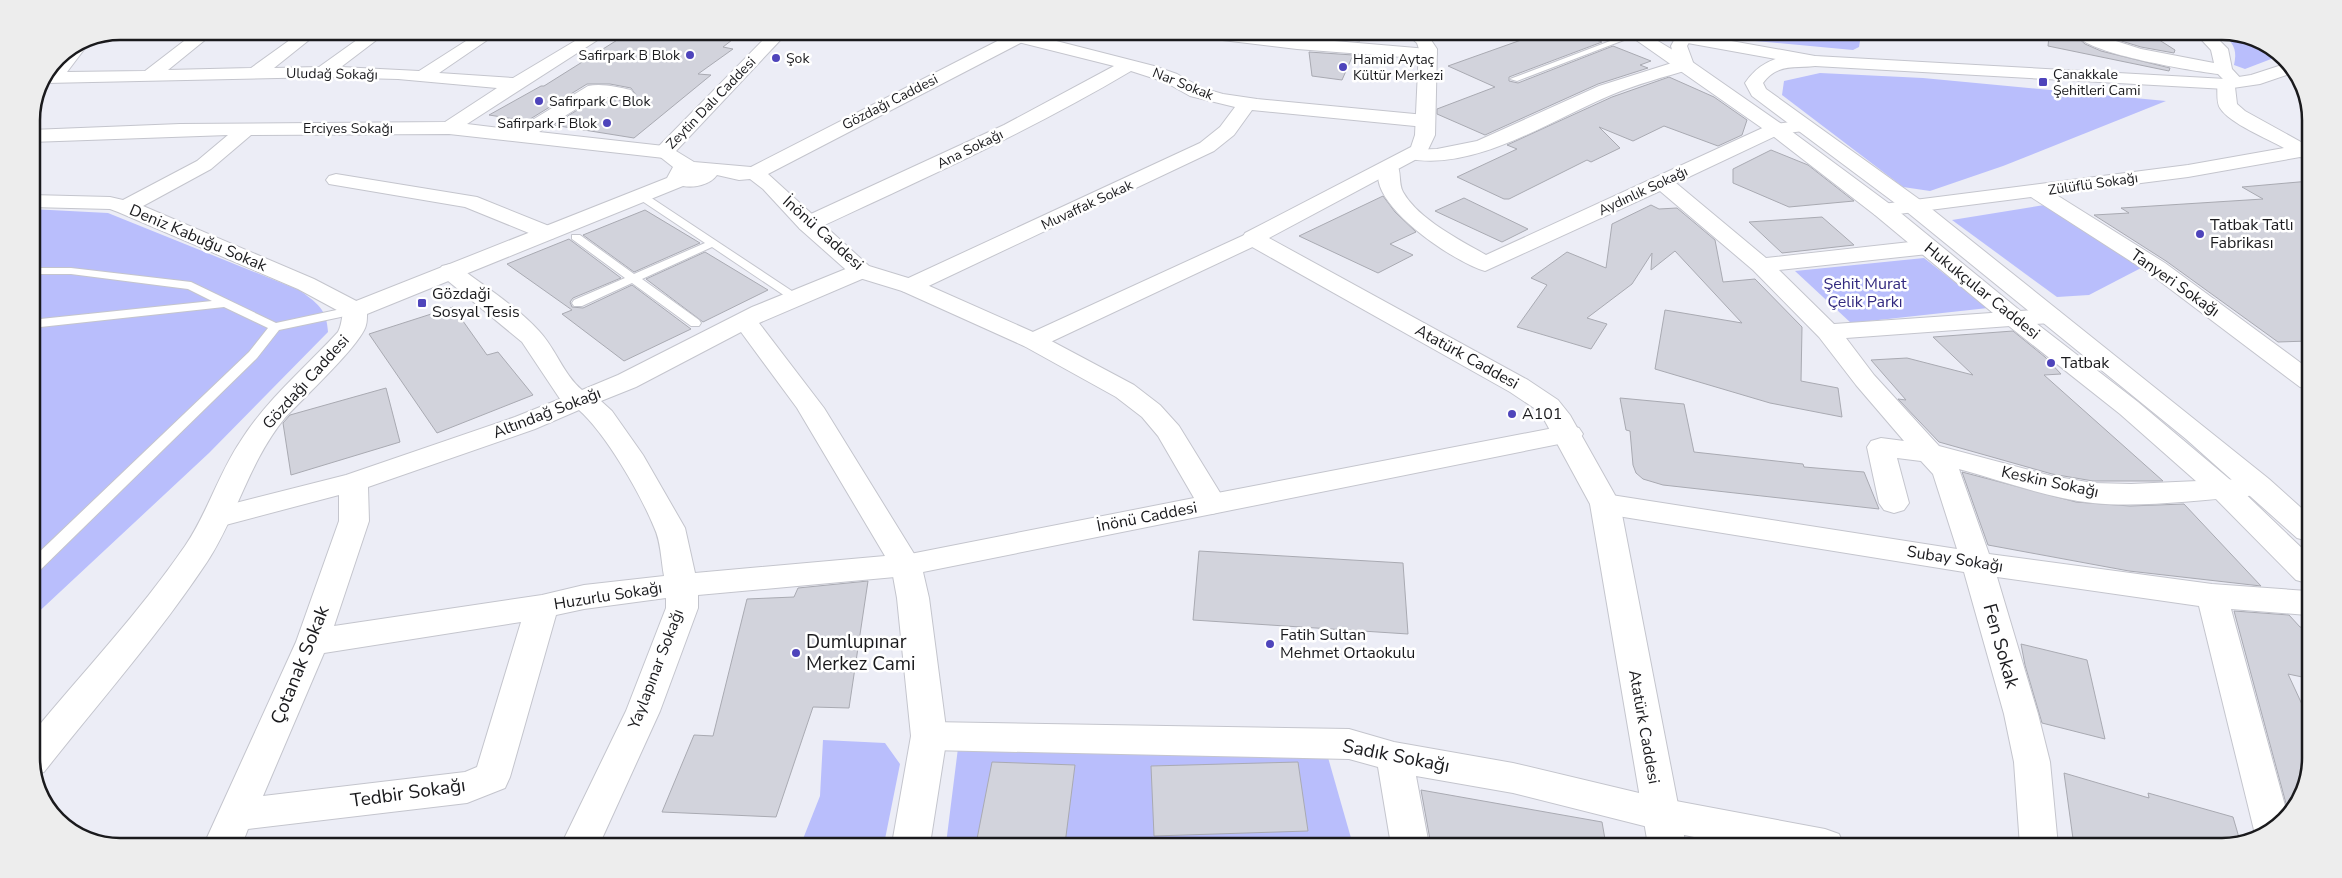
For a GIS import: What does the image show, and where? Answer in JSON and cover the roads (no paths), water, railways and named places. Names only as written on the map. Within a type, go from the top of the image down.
[{"type":"street","points":[[150,75],[197,40]]},
{"type":"street","points":[[256,73],[301,40]]},
{"type":"street","points":[[324,72],[368,40]]},
{"type":"street","points":[[423,76],[479,40]]},
{"type":"street","points":[[449,128],[516,84],[589,40]]},
{"type":"street","name":"Zeytin Dalı Caddesi","points":[[693,174],[664,152],[772,40]]},
{"type":"street","name":"Gözdağı Caddesi","points":[[754,172],[1005,40]]},
{"type":"street","name":"Nar Sokak","points":[[1038,40],[1159,73],[1206,96],[1247,103],[1425,121]]},
{"type":"street","points":[[1034,341],[1253,238],[1413,154],[1422,145],[1425,121],[1421,44],[1278,42],[1262,40]]},
{"type":"street","name":"Hukukçular Caddesi","points":[[1645,40],[1685,65],[1776,129],[1883,210],[2014,318],[2129,408],[2224,490],[2302,567]]},
{"type":"street","points":[[1413,154],[1445,155],[1476,149],[1597,93],[1685,65],[1680,40]]},
{"type":"street","name":"Hukukçular Caddesi","points":[[1715,40],[1816,61]]},
{"type":"street","points":[[2096,40],[2228,79]]},
{"type":"street","points":[[2210,40],[2219,49],[2228,79],[2228,106],[2238,115],[2302,150]]},
{"type":"street","name":"Hukukçular Caddesi","points":[[2285,70],[2254,80],[1786,60],[1778,62],[1762,71],[1754,83],[1758,92],[1915,207],[2260,486],[2302,525]]},
{"type":"street","name":"Ana Sokağı","points":[[808,224],[957,156],[1076,96],[1129,65]]},
{"type":"street","name":"Uludağ Sokağı","points":[[52,78],[324,72],[423,76],[459,81],[516,84]]},
{"type":"street","points":[[521,135],[594,90],[626,94]]},
{"type":"street","name":"Muvaffak Sokak","points":[[910,286],[1138,181],[1207,147],[1227,131],[1247,103]]},
{"type":"street","name":"Aydınlık Sokağı","points":[[1389,167],[1390,187],[1403,205],[1436,234],[1486,264],[1776,129],[1804,126]]},
{"type":"street","name":"Erciyes Sokağı","points":[[40,136],[248,129],[449,128],[664,152]]},
{"type":"street","points":[[126,207],[204,165],[248,129]]},
{"type":"street","name":"Zülüflü Sokağı","points":[[1883,210],[2037,192],[2302,154]]},
{"type":"street","points":[[355,310],[693,174],[754,172]]},
{"type":"street","name":"İnönü Caddesi","points":[[754,172],[770,184],[808,224],[861,271],[910,286],[1034,341],[1125,391],[1151,411],[1169,432],[1212,504],[906,565]]},
{"type":"street","points":[[336,180],[470,201],[546,233]]},
{"type":"street","name":"Fen Sokak","points":[[1662,182],[1761,265],[1828,332],[1865,380],[1933,453],[1946,471],[1977,563],[2021,714],[2032,762],[2038,838]]},
{"type":"street","name":"Tanyeri Sokağı","points":[[2037,192],[2157,268],[2302,376]]},
{"type":"street","name":"Deniz Kabuğu Sokak","points":[[40,201],[110,203],[126,207],[306,284],[355,310]]},
{"type":"street","name":"Atatürk Caddesi","points":[[1253,238],[1538,398],[1549,406],[1570,434],[1605,504],[1664,830]]},
{"type":"street","points":[[1761,265],[1928,247]]},
{"type":"street","name":"Yaylapınar Sokağı","points":[[450,271],[520,326],[532,338],[560,382],[571,395],[602,417],[633,461],[670,528],[682,585],[682,608],[643,711],[583,838]]},
{"type":"street","name":"Altındağ Sokağı","points":[[218,517],[354,482],[452,450],[582,401],[627,382],[744,320],[861,271]]},
{"type":"street","name":"Gözdağı Caddesi","points":[[40,751],[197,554],[218,517],[252,444],[274,414],[348,336],[354,326],[355,310]]},
{"type":"street","points":[[1828,332],[2050,316]]},
{"type":"street","points":[[744,320],[773,353],[811,407],[906,565],[913,598],[929,736],[912,838]]},
{"type":"street","points":[[1212,504],[1570,434]]},
{"type":"street","name":"Keskin Sokağı","points":[[1894,503],[1881,447],[1933,453],[2052,485],[2093,493],[2224,490],[2260,486]]},
{"type":"street","name":"Çotanak Sokak","points":[[230,829],[312,642],[354,521],[354,482]]},
{"type":"street","name":"Subay Sokağı","points":[[1605,504],[1977,563],[2212,596],[2302,603]]},
{"type":"street","name":"Huzurlu Sokağı","points":[[312,642],[542,607],[584,598],[682,585],[906,565]]},
{"type":"street","points":[[2212,596],[2271,822]]},
{"type":"street","name":"Tedbir Sokağı","points":[[230,829],[467,787],[492,777],[542,607]]},
{"type":"street","name":"Sadık Sokağı","points":[[929,736],[1349,744],[1394,757],[1514,778],[1664,830],[1744,838]]},
{"type":"street","points":[[1394,757],[1409,838]]},
{"type":"lane","points":[[1514,79],[1619,40]]},
{"type":"lane","points":[[640,195],[796,297]]},
{"type":"lane","points":[[576,237],[695,323]]},
{"type":"lane","points":[[578,303],[713,243]]},
{"type":"lane","points":[[40,271],[71,272],[191,286],[274,327],[355,310]]},
{"type":"lane","points":[[40,323],[226,303]]},
{"type":"lane","points":[[40,562],[253,355],[274,327]]},
{"type":"place","name":"Safirpark B Blok","points":[[690,55]]},
{"type":"place","name":"Şok","points":[[776,58]]},
{"type":"place","name":"Hamid Aytaç Kültür Merkezi","points":[[1343,67]]},
{"type":"place","name":"Çanakkale Şehitleri Cami","points":[[2043,82]]},
{"type":"place","name":"Safirpark C Blok","points":[[539,101]]},
{"type":"place","name":"Safirpark F Blok","points":[[607,123]]},
{"type":"place","name":"Tatbak Tatlı Fabrikası","points":[[2200,234]]},
{"type":"place","name":"Gözdaği Sosyal Tesi̇s","points":[[422,303]]},
{"type":"place","name":"Tatbak","points":[[2051,363]]},
{"type":"place","name":"A101","points":[[1512,414]]},
{"type":"place","name":"Fatih Sultan Mehmet Ortaokulu","points":[[1270,644]]},
{"type":"place","name":"Dumlupınar Merkez Cami","points":[[796,653]]},
{"type":"park label","name":"Şehit Murat Çelik Parkı","points":[[1865,293]]}]
